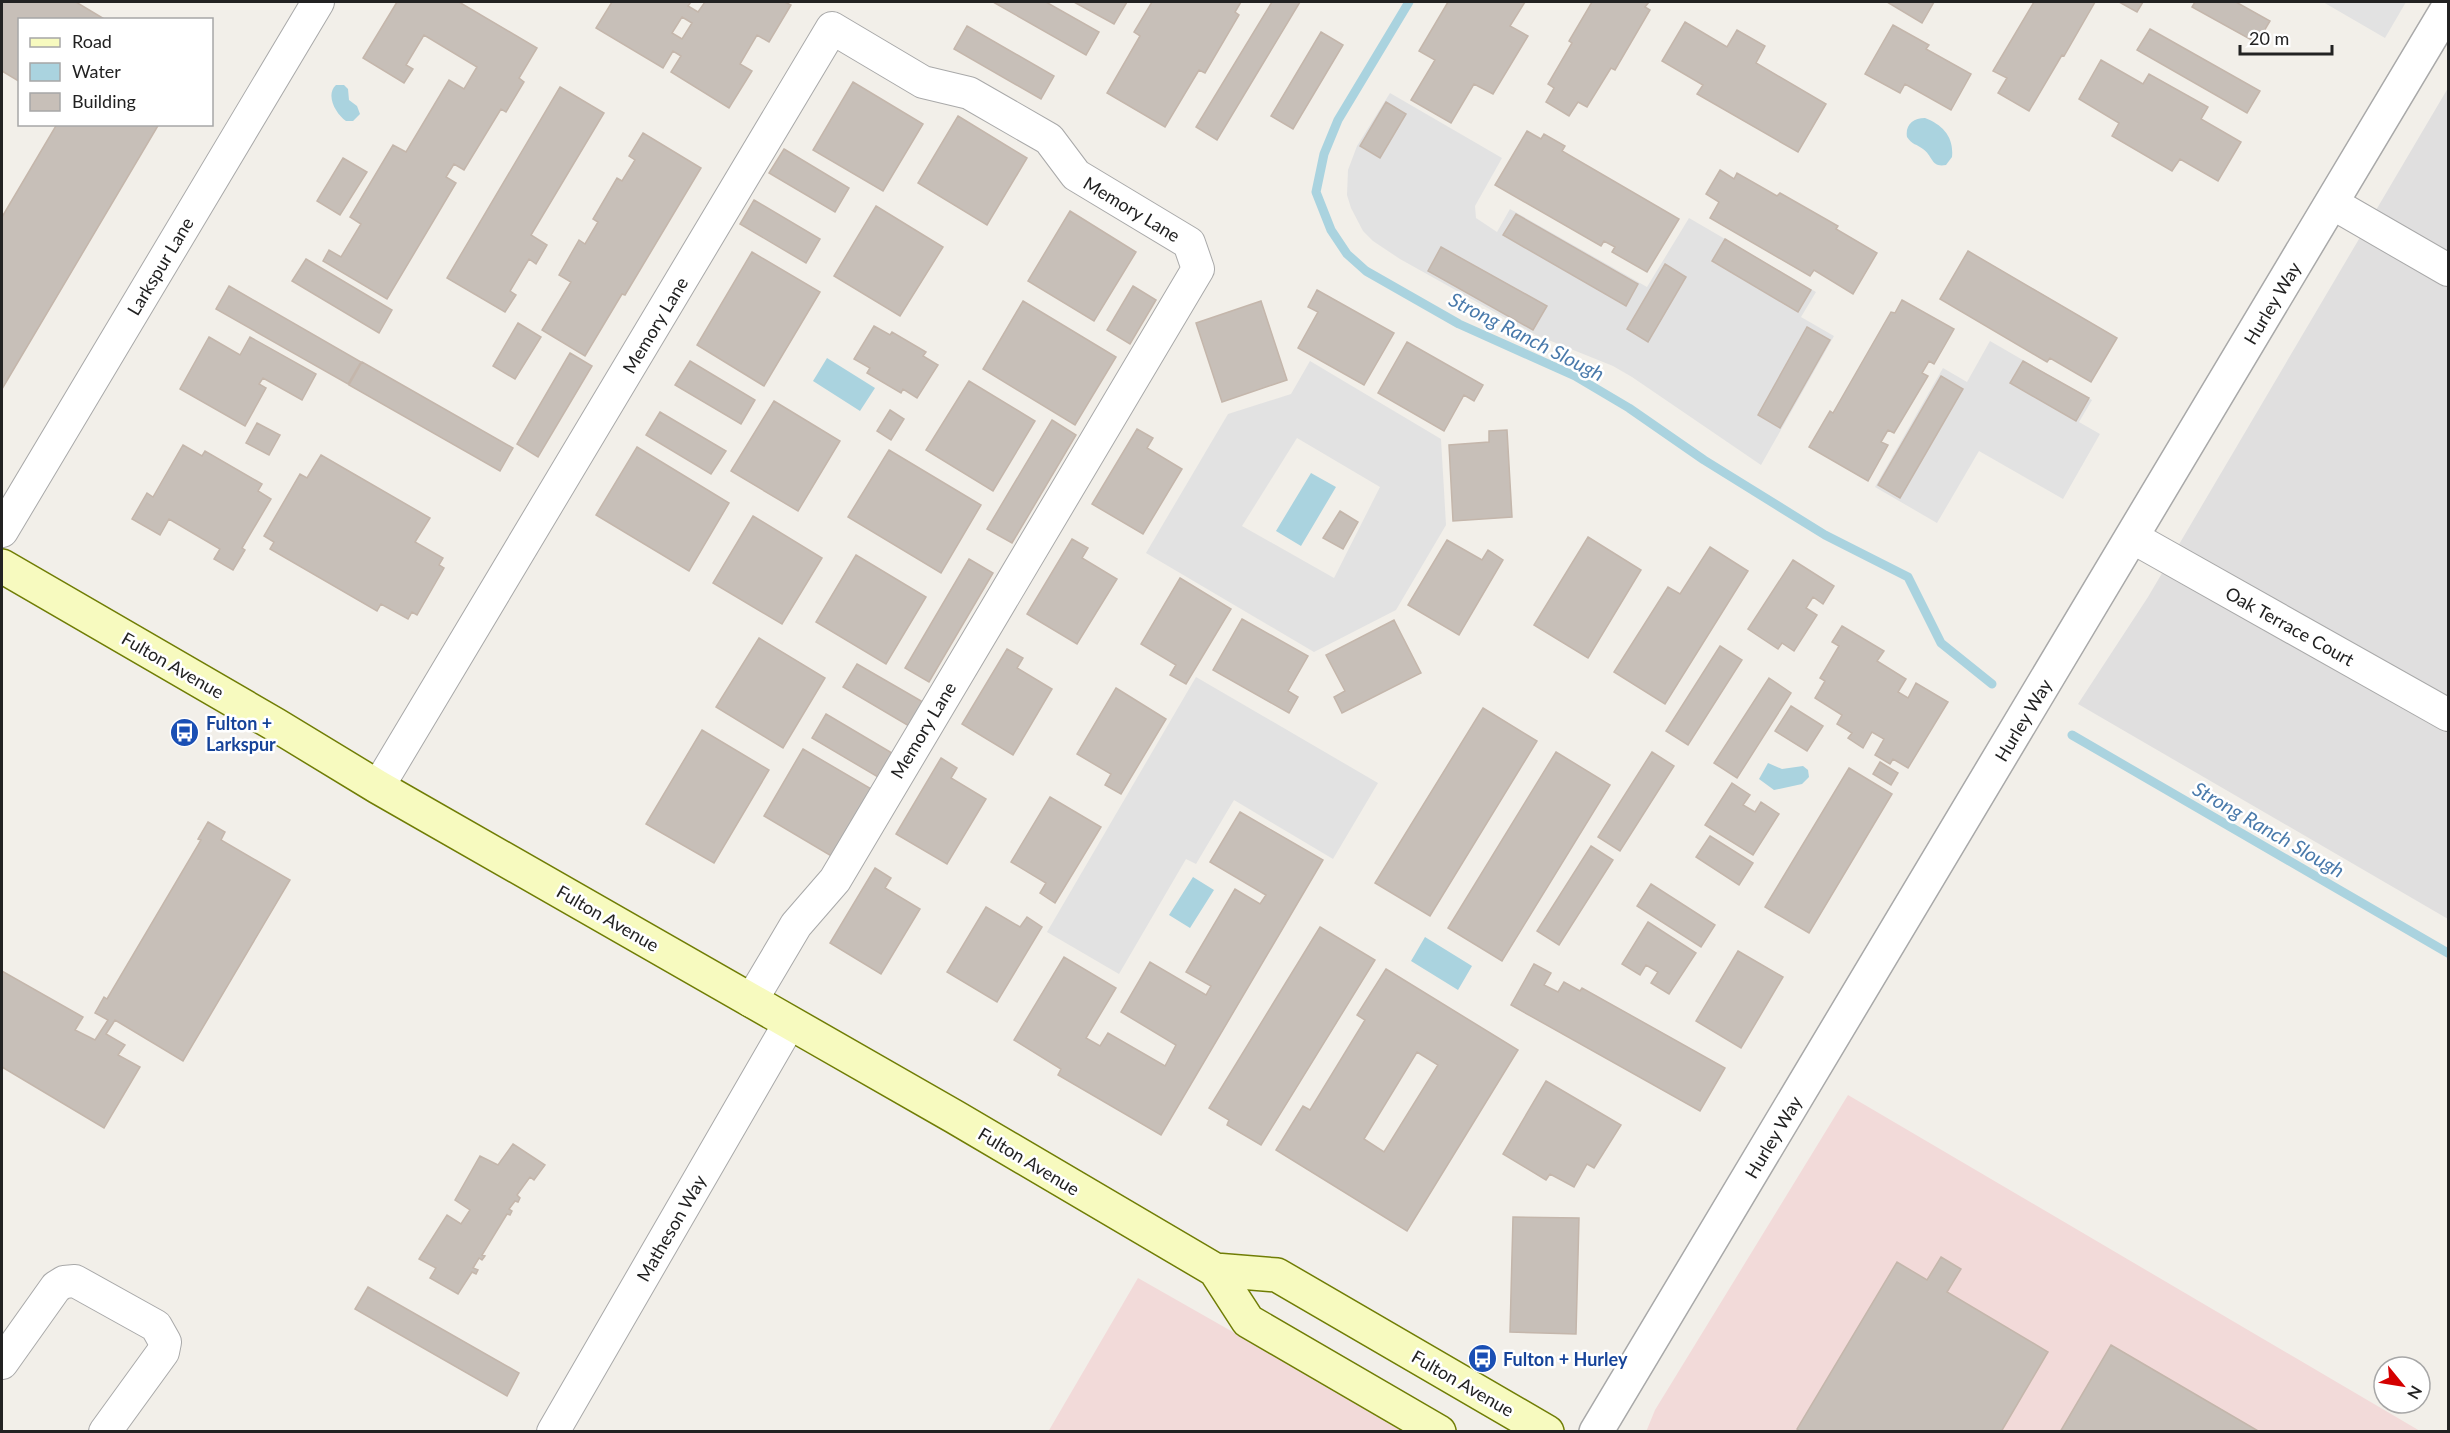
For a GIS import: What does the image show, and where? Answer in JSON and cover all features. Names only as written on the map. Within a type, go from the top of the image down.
[{"type":"main road","name":"Fulton Avenue","points":[[2,566],[267,719],[378,787],[955,1117],[1215,1270],[1277,1275],[1547,1431]]},
{"type":"main road","name":"Fulton Avenue","points":[[1215,1270],[1248,1321],[1439,1431]]},
{"type":"street","name":"Larkspur Lane","points":[[2,531],[318,2]]},
{"type":"street","name":"Hurley Way","points":[[1596,1431],[2448,8]]},
{"type":"street","name":"Memory Lane","points":[[378,787],[832,28],[923,82],[969,93],[999,110],[1049,139],[1076,175],[1189,243],[1198,269],[835,880],[796,925],[751,1001]]},
{"type":"street","points":[[2332,203],[2448,270]]},
{"type":"street","name":"Oak Terrace Court","points":[[2132,537],[2448,715]]},
{"type":"street","name":"Matheson Way","points":[[553,1431],[789,1024]]},
{"type":"street","points":[[2,1363],[56,1287],[64,1282],[75,1281],[156,1326],[165,1342],[163,1352],[105,1431]]},
{"type":"shaded area","points":[[2323,2],[2406,2],[2385,38]]},
{"type":"shaded area","points":[[2448,88],[2448,919],[2078,704],[2148,597]]},
{"type":"shaded area","points":[[1390,93],[1502,158],[1475,206],[1476,218],[1497,232],[1510,209],[1647,287],[1689,218],[1816,292],[1801,317],[1834,336],[1761,465],[1632,377],[1613,366],[1536,335],[1400,259],[1373,241],[1363,231],[1347,195],[1348,170],[1357,146]]},
{"type":"shaded area","points":[[1990,341],[2092,400],[2079,422],[2100,434],[2063,499],[1979,451],[1937,523],[1875,487],[1943,368],[1967,382]]},
{"type":"shaded area","points":[[1310,361],[1441,439],[1446,525],[1396,610],[1314,652],[1146,553],[1228,414],[1291,394]],"holes":[[[1297,438],[1380,487],[1334,578],[1242,526]]]},
{"type":"shaded area","points":[[1196,677],[1378,783],[1333,859],[1234,800],[1196,864],[1186,859],[1119,974],[1047,932]]},
{"type":"shaded area","points":[[1848,1095],[2372,1403],[2372,1415],[2393,1415],[2420,1431],[1646,1432],[1655,1410]]},
{"type":"shaded area","points":[[1138,1278],[1407,1431],[1048,1432]]},
{"type":"water","points":[[336,85],[344,85],[348,89],[349,100],[357,106],[360,114],[353,121],[346,121],[342,118],[333,104],[332,94]]},
{"type":"water","points":[[1925,118],[1942,128],[1949,138],[1952,157],[1946,165],[1937,165],[1921,147],[1907,137],[1907,129],[1911,123]]},
{"type":"water","points":[[827,358],[875,388],[860,411],[813,381]]},
{"type":"water","points":[[1311,473],[1336,487],[1301,546],[1276,531]]},
{"type":"water","points":[[1768,763],[1782,769],[1803,766],[1808,770],[1809,777],[1802,784],[1774,790],[1759,779]]},
{"type":"water","points":[[1193,877],[1214,890],[1190,928],[1169,915]]},
{"type":"water","points":[[1425,937],[1472,966],[1458,990],[1411,961]]},
{"type":"building","points":[[2,2],[76,2],[103,18],[18,18],[18,81],[2,71]]},
{"type":"building","points":[[397,2],[459,2],[537,48],[519,78],[524,82],[506,112],[501,109],[464,170],[454,164],[446,177],[456,183],[387,299],[323,261],[329,250],[341,257],[361,224],[350,217],[393,145],[406,152],[449,80],[464,89],[477,67],[424,35],[406,65],[413,69],[404,83],[363,58]]},
{"type":"building","points":[[612,2],[691,2],[688,6],[698,12],[705,2],[785,2],[791,5],[769,42],[757,35],[740,64],[752,71],[729,108],[671,72],[681,56],[673,51],[663,68],[596,28]],"holes":[[[682,17],[692,23],[682,39],[672,33]]]},
{"type":"building","points":[[993,2],[1046,2],[1099,32],[1086,55]]},
{"type":"building","points":[[1074,2],[1127,2],[1114,24]]},
{"type":"building","points":[[1152,2],[1241,2],[1235,12],[1239,15],[1205,73],[1199,70],[1165,127],[1107,93],[1140,36],[1134,32]]},
{"type":"building","points":[[1272,2],[1300,2],[1217,140],[1196,127]]},
{"type":"building","points":[[1448,2],[1525,2],[1510,26],[1528,36],[1493,94],[1474,84],[1451,123],[1411,100],[1435,60],[1419,51]]},
{"type":"building","points":[[1592,2],[1649,2],[1645,7],[1650,10],[1615,70],[1611,68],[1587,107],[1578,102],[1569,116],[1546,102],[1554,88],[1548,84],[1572,43],[1569,41]]},
{"type":"building","points":[[1887,2],[1934,2],[1922,23]]},
{"type":"building","points":[[2034,2],[2095,2],[2029,111],[1998,93],[2007,78],[1993,71]]},
{"type":"building","points":[[2119,2],[2143,2],[2137,12]]},
{"type":"building","points":[[2195,2],[2236,2],[2270,21],[2257,43],[2192,7]]},
{"type":"building","points":[[1685,22],[1727,47],[1737,30],[1765,46],[1756,63],[1826,104],[1798,152],[1697,94],[1703,85],[1662,61]]},
{"type":"building","points":[[1893,25],[1929,45],[1926,49],[1971,74],[1951,110],[1905,84],[1900,93],[1865,74]]},
{"type":"building","points":[[967,26],[1054,76],[1041,99],[954,49]]},
{"type":"building","points":[[2150,29],[2260,91],[2247,113],[2137,50]]},
{"type":"building","points":[[1321,32],[1343,45],[1293,129],[1271,116]]},
{"type":"building","points":[[2101,60],[2143,84],[2149,74],[2208,107],[2201,119],[2241,142],[2218,181],[2180,159],[2172,171],[2112,136],[2119,123],[2079,99]]},
{"type":"building","points":[[853,82],[923,124],[883,191],[813,150]]},
{"type":"building","points":[[560,87],[604,113],[531,235],[547,245],[536,264],[529,259],[510,291],[516,295],[505,312],[447,278]]},
{"type":"building","points":[[1386,102],[1406,114],[1380,158],[1360,146]]},
{"type":"building","points":[[958,116],[1027,158],[987,225],[918,183]]},
{"type":"building","points":[[56,126],[158,126],[2,389],[2,217]]},
{"type":"building","points":[[1527,131],[1541,139],[1544,134],[1565,146],[1562,151],[1679,219],[1647,272],[1612,252],[1615,247],[1604,241],[1601,246],[1495,185]]},
{"type":"building","points":[[643,133],[701,168],[625,295],[622,294],[585,356],[542,330],[571,282],[559,275],[579,240],[585,244],[598,222],[593,219],[617,178],[622,181],[635,160],[629,156]]},
{"type":"building","points":[[784,149],[849,188],[835,212],[769,173]]},
{"type":"building","points":[[343,158],[367,172],[340,215],[317,201]]},
{"type":"building","points":[[1720,170],[1734,179],[1737,173],[1777,196],[1780,193],[1838,226],[1836,229],[1877,253],[1853,294],[1814,270],[1810,276],[1710,218],[1719,202],[1706,194]]},
{"type":"building","points":[[754,200],[820,239],[806,263],[740,224]]},
{"type":"building","points":[[876,206],[943,247],[900,316],[834,276]]},
{"type":"building","points":[[1070,211],[1136,252],[1094,321],[1028,281]]},
{"type":"building","points":[[1516,214],[1638,284],[1626,306],[1503,235]]},
{"type":"building","points":[[1725,239],[1811,290],[1798,312],[1712,261]]},
{"type":"building","points":[[1441,247],[1547,306],[1533,330],[1428,271]]},
{"type":"building","points":[[1968,251],[2117,338],[2091,382],[2050,358],[2047,362],[1940,299]]},
{"type":"building","points":[[752,252],[820,292],[764,386],[697,345]]},
{"type":"building","points":[[306,259],[392,310],[379,333],[292,281]]},
{"type":"building","points":[[1665,264],[1686,277],[1648,342],[1627,329]]},
{"type":"building","points":[[229,286],[361,362],[348,384],[216,309]]},
{"type":"building","points":[[1133,286],[1156,300],[1130,344],[1107,330]]},
{"type":"building","points":[[1317,290],[1394,333],[1364,385],[1298,348],[1318,312],[1308,307]]},
{"type":"building","points":[[1902,300],[1954,329],[1934,364],[1929,361],[1922,373],[1928,376],[1894,433],[1888,430],[1881,442],[1888,445],[1868,481],[1809,447],[1830,411],[1833,413],[1891,312],[1895,313]]},
{"type":"building","points":[[1023,301],[1116,357],[1075,425],[983,369]]},
{"type":"building","points":[[1261,301],[1287,380],[1222,402],[1196,323]]},
{"type":"building","points":[[518,323],[541,337],[515,379],[493,366]]},
{"type":"building","points":[[874,326],[890,335],[892,332],[926,352],[923,356],[938,365],[917,398],[903,389],[901,393],[867,373],[870,368],[854,359]]},
{"type":"building","points":[[1807,327],[1830,340],[1780,428],[1758,415]]},
{"type":"building","points":[[209,337],[240,355],[250,337],[316,374],[302,400],[263,378],[259,384],[266,388],[245,426],[180,389]]},
{"type":"building","points":[[1407,342],[1483,385],[1474,401],[1464,395],[1444,431],[1378,393]]},
{"type":"building","points":[[570,353],[592,366],[538,457],[517,444]]},
{"type":"building","points":[[690,361],[755,400],[741,424],[675,385]]},
{"type":"building","points":[[2023,361],[2089,398],[2076,421],[2010,383]]},
{"type":"building","points":[[362,362],[513,448],[500,471],[349,385]]},
{"type":"building","points":[[1941,376],[1963,389],[1900,498],[1878,485]]},
{"type":"building","points":[[969,381],[1035,421],[993,491],[926,450]]},
{"type":"building","points":[[774,401],[840,441],[798,511],[731,471]]},
{"type":"building","points":[[890,410],[904,419],[891,440],[877,431]]},
{"type":"building","points":[[660,412],[726,451],[711,474],[646,435]]},
{"type":"building","points":[[1052,420],[1076,435],[1012,543],[987,529]]},
{"type":"building","points":[[257,423],[280,435],[269,455],[246,443]]},
{"type":"building","points":[[1137,429],[1153,438],[1147,448],[1182,469],[1143,534],[1092,504]]},
{"type":"building","points":[[1507,430],[1512,517],[1453,521],[1449,445],[1489,442],[1489,431]]},
{"type":"building","points":[[183,445],[202,456],[205,451],[262,484],[258,491],[271,499],[242,548],[245,550],[233,570],[214,559],[220,549],[169,519],[160,535],[132,519],[147,493],[153,497]]},
{"type":"building","points":[[637,447],[729,503],[689,571],[596,515]]},
{"type":"building","points":[[889,450],[981,505],[941,573],[848,517]]},
{"type":"building","points":[[321,455],[430,518],[415,542],[443,558],[439,565],[444,568],[417,615],[412,612],[408,619],[381,604],[377,611],[270,549],[274,542],[264,536],[300,474],[307,478]]},
{"type":"building","points":[[1340,511],[1358,522],[1343,549],[1323,538]]},
{"type":"building","points":[[753,516],[822,558],[782,624],[713,583]]},
{"type":"building","points":[[1588,537],[1641,570],[1588,658],[1534,625]]},
{"type":"building","points":[[1072,539],[1088,548],[1082,558],[1117,579],[1077,644],[1027,614]]},
{"type":"building","points":[[1447,540],[1482,560],[1488,550],[1503,560],[1459,635],[1408,605]]},
{"type":"building","points":[[1710,547],[1748,571],[1665,704],[1614,672],[1668,587],[1680,594]]},
{"type":"building","points":[[856,555],[926,597],[886,664],[816,622]]},
{"type":"building","points":[[969,559],[993,573],[929,682],[905,668]]},
{"type":"building","points":[[1793,560],[1834,586],[1823,604],[1813,597],[1806,608],[1817,615],[1794,651],[1782,643],[1778,649],[1748,629]]},
{"type":"building","points":[[1180,578],[1231,609],[1186,684],[1170,675],[1176,665],[1141,644]]},
{"type":"building","points":[[1242,619],[1308,656],[1288,691],[1298,697],[1289,713],[1213,670]]},
{"type":"building","points":[[1394,620],[1421,673],[1342,713],[1334,697],[1345,691],[1326,655]]},
{"type":"building","points":[[1842,626],[1884,651],[1877,661],[1906,679],[1898,692],[1908,698],[1916,683],[1948,702],[1908,768],[1893,759],[1890,764],[1875,755],[1884,739],[1872,732],[1863,748],[1848,738],[1852,733],[1837,724],[1842,715],[1815,698],[1825,681],[1820,678],[1839,646],[1832,642]]},
{"type":"building","points":[[759,638],[825,678],[783,748],[716,707]]},
{"type":"building","points":[[1720,646],[1742,660],[1688,745],[1666,731]]},
{"type":"building","points":[[1007,649],[1023,658],[1017,668],[1052,689],[1013,755],[962,724]]},
{"type":"building","points":[[857,664],[923,702],[909,726],[843,687]]},
{"type":"building","points":[[1769,678],[1791,693],[1737,778],[1714,763]]},
{"type":"building","points":[[1116,688],[1166,719],[1121,794],[1105,785],[1111,774],[1077,754]]},
{"type":"building","points":[[1791,706],[1823,726],[1807,751],[1775,731]]},
{"type":"building","points":[[1483,708],[1537,741],[1430,916],[1375,883]]},
{"type":"building","points":[[826,714],[892,753],[878,777],[812,738]]},
{"type":"building","points":[[702,730],[769,770],[714,863],[646,824]]},
{"type":"building","points":[[803,749],[873,790],[833,857],[764,816]]},
{"type":"building","points":[[1556,752],[1610,785],[1502,961],[1448,928]]},
{"type":"building","points":[[1652,752],[1674,766],[1620,851],[1598,837]]},
{"type":"building","points":[[941,758],[957,768],[951,778],[986,799],[947,864],[896,834]]},
{"type":"building","points":[[1880,762],[1898,773],[1891,785],[1873,774]]},
{"type":"building","points":[[1849,768],[1892,794],[1809,933],[1765,907]]},
{"type":"building","points":[[1732,783],[1750,795],[1743,805],[1755,812],[1761,802],[1779,814],[1753,855],[1705,825]]},
{"type":"building","points":[[1050,797],[1101,827],[1055,903],[1040,893],[1046,883],[1011,862]]},
{"type":"building","points":[[1240,812],[1323,860],[1161,1135],[1058,1075],[1061,1069],[1014,1040],[1064,957],[1116,988],[1086,1038],[1100,1046],[1108,1033],[1165,1066],[1176,1045],[1121,1012],[1150,962],[1206,995],[1211,986],[1186,972],[1235,889],[1260,904],[1266,895],[1210,862]]},
{"type":"building","points":[[208,822],[225,832],[221,840],[290,880],[183,1061],[115,1020],[106,1034],[125,1045],[118,1055],[140,1067],[104,1128],[2,1067],[2,971],[83,1017],[75,1030],[95,1040],[108,1020],[95,1013],[104,997],[107,999],[201,840],[198,839]]},
{"type":"building","points":[[1710,836],[1753,863],[1739,885],[1696,857]]},
{"type":"building","points":[[1591,846],[1613,860],[1559,945],[1537,931]]},
{"type":"building","points":[[875,868],[891,878],[885,888],[920,909],[881,974],[830,943]]},
{"type":"building","points":[[1651,884],[1715,925],[1701,947],[1637,906]]},
{"type":"building","points":[[986,907],[1020,927],[1027,917],[1042,927],[997,1002],[947,972]]},
{"type":"building","points":[[1648,922],[1696,953],[1669,994],[1651,983],[1658,972],[1646,965],[1640,975],[1622,964]]},
{"type":"building","points":[[1320,927],[1375,960],[1261,1145],[1227,1125],[1229,1120],[1209,1108]]},
{"type":"building","points":[[1738,951],[1783,977],[1741,1048],[1696,1021]]},
{"type":"building","points":[[1534,964],[1551,973],[1544,985],[1558,992],[1564,982],[1580,991],[1582,988],[1725,1068],[1700,1111],[1511,1005]]},
{"type":"building","points":[[1386,969],[1518,1050],[1407,1231],[1276,1150],[1303,1106],[1310,1110],[1365,1020],[1357,1015]],"holes":[[[1417,1052],[1438,1065],[1384,1152],[1364,1139]]]},
{"type":"building","points":[[1546,1081],[1621,1125],[1594,1168],[1587,1164],[1574,1187],[1550,1174],[1546,1180],[1503,1154]]},
{"type":"building","points":[[513,1144],[545,1165],[534,1180],[530,1177],[517,1195],[520,1198],[518,1202],[515,1201],[509,1209],[512,1211],[510,1215],[507,1214],[482,1255],[485,1256],[482,1260],[479,1258],[473,1268],[478,1270],[476,1274],[472,1272],[458,1294],[430,1278],[436,1268],[419,1259],[447,1215],[461,1224],[470,1210],[455,1200],[480,1156],[498,1165]]},
{"type":"building","points":[[1513,1217],[1579,1218],[1576,1334],[1510,1332]]},
{"type":"building","points":[[1941,1257],[1961,1269],[1947,1292],[2048,1352],[2001,1432],[1801,1432],[1797,1429],[1897,1262],[1927,1280]]},
{"type":"building","points":[[368,1287],[519,1373],[507,1396],[355,1309]]},
{"type":"building","points":[[2111,1345],[2260,1432],[2060,1432]]},
{"type":"waterway","name":"Strong Ranch Slough","points":[[1409,2],[1338,120],[1324,154],[1316,192],[1331,230],[1347,254],[1366,271],[1459,324],[1575,376],[1629,408],[1704,460],[1825,535],[1908,577],[1941,643],[1992,684]]},
{"type":"waterway","name":"Strong Ranch Slough","points":[[2072,735],[2448,953]]},
{"type":"place","name":"Fulton + Larkspur","points":[[185,733]]},
{"type":"place","name":"Fulton + Hurley","points":[[1482,1359]]}]
